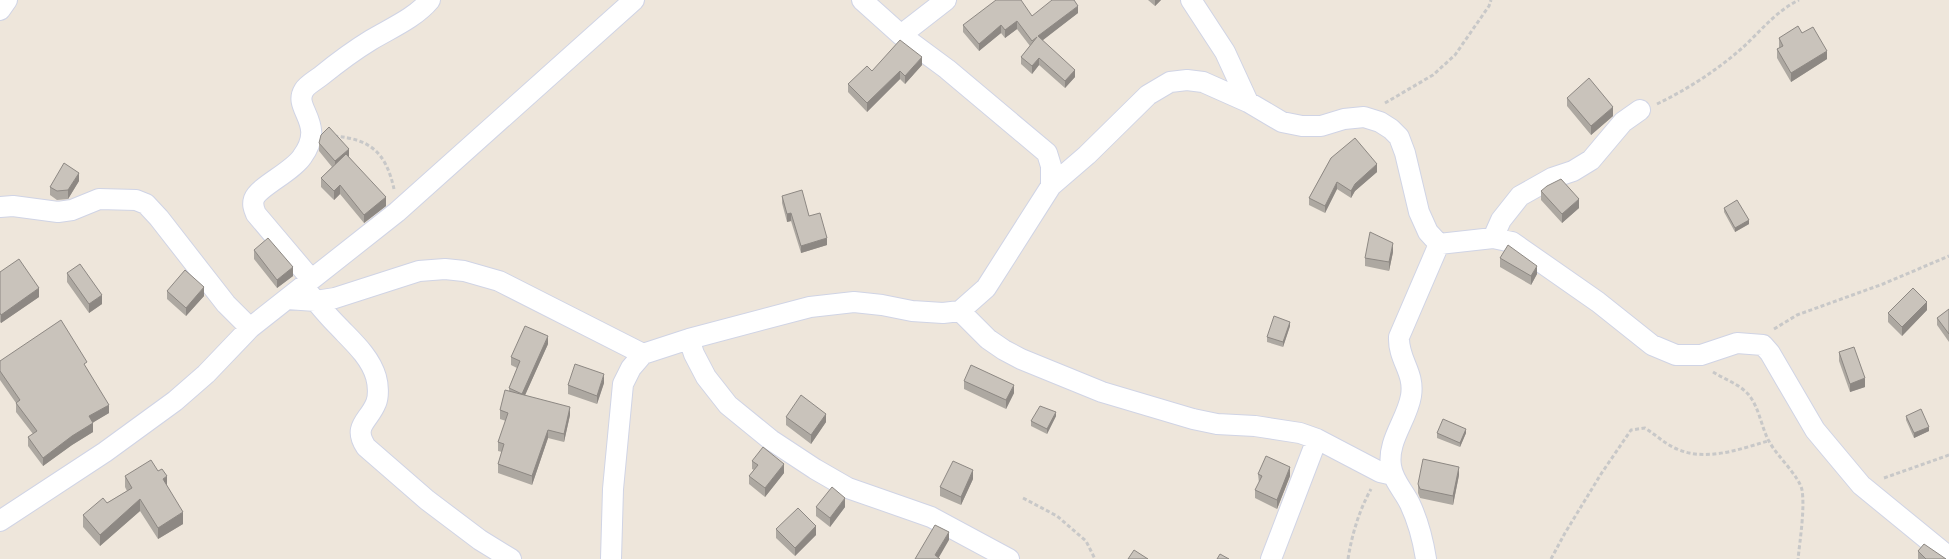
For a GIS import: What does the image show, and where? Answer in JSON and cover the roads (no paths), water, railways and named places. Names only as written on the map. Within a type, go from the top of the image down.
[{"type":"street","points":[[0,10],[7,0]]},
{"type":"street","points":[[430,0],[405,21],[344,57],[304,89],[301,97],[302,105],[312,126],[309,146],[302,158],[287,173],[257,194],[253,201],[253,206],[256,214],[307,282],[316,301],[358,346],[376,376],[378,390],[376,403],[360,429],[360,439],[366,447],[426,500],[480,540],[511,559]]},
{"type":"street","points":[[0,521],[105,452],[175,401],[206,374],[250,328],[397,212],[634,0]]},
{"type":"street","points":[[862,0],[901,35],[947,69],[1047,153],[1060,157],[1087,154]]},
{"type":"street","points":[[901,35],[946,0]]},
{"type":"street","points":[[1192,0],[1225,52],[1248,102]]},
{"type":"street","points":[[611,559],[613,489],[623,384],[631,368],[643,354],[689,339],[810,307],[845,303],[882,305],[912,311],[943,313],[960,311],[986,288],[1051,186],[1148,95],[1170,82],[1187,80],[1203,82],[1248,102],[1282,122],[1302,126],[1321,126],[1344,119],[1364,118],[1380,122],[1399,137],[1405,153],[1419,212],[1428,232],[1439,244]]},
{"type":"street","points":[[1493,238],[1502,220],[1520,196],[1536,186],[1573,171],[1591,160],[1622,122],[1640,110]]},
{"type":"street","points":[[1047,153],[1051,166],[1051,186]]},
{"type":"street","points":[[0,208],[13,206],[58,212],[72,210],[98,199],[136,200],[146,204],[226,304],[250,328]]},
{"type":"street","points":[[1439,244],[1493,238],[1512,242],[1543,262],[1617,316],[1652,345],[1676,355],[1701,355],[1737,343],[1763,345],[1770,353],[1815,430],[1861,485],[1949,557]]},
{"type":"street","points":[[1383,467],[1408,409],[1411,396],[1410,372],[1399,348],[1399,337],[1439,244]]},
{"type":"street","points":[[287,299],[316,301],[335,298],[420,271],[445,269],[464,271],[499,281],[643,354]]},
{"type":"street","points":[[960,311],[988,339],[1004,350],[1102,392],[1193,419],[1217,424],[1276,428],[1300,433],[1383,467],[1404,493],[1413,511],[1422,538],[1426,559]]},
{"type":"street","points":[[689,339],[694,354],[706,377],[728,406],[771,440],[848,488],[931,517],[1009,559]]},
{"type":"street","points":[[1271,559],[1317,439]]}]
